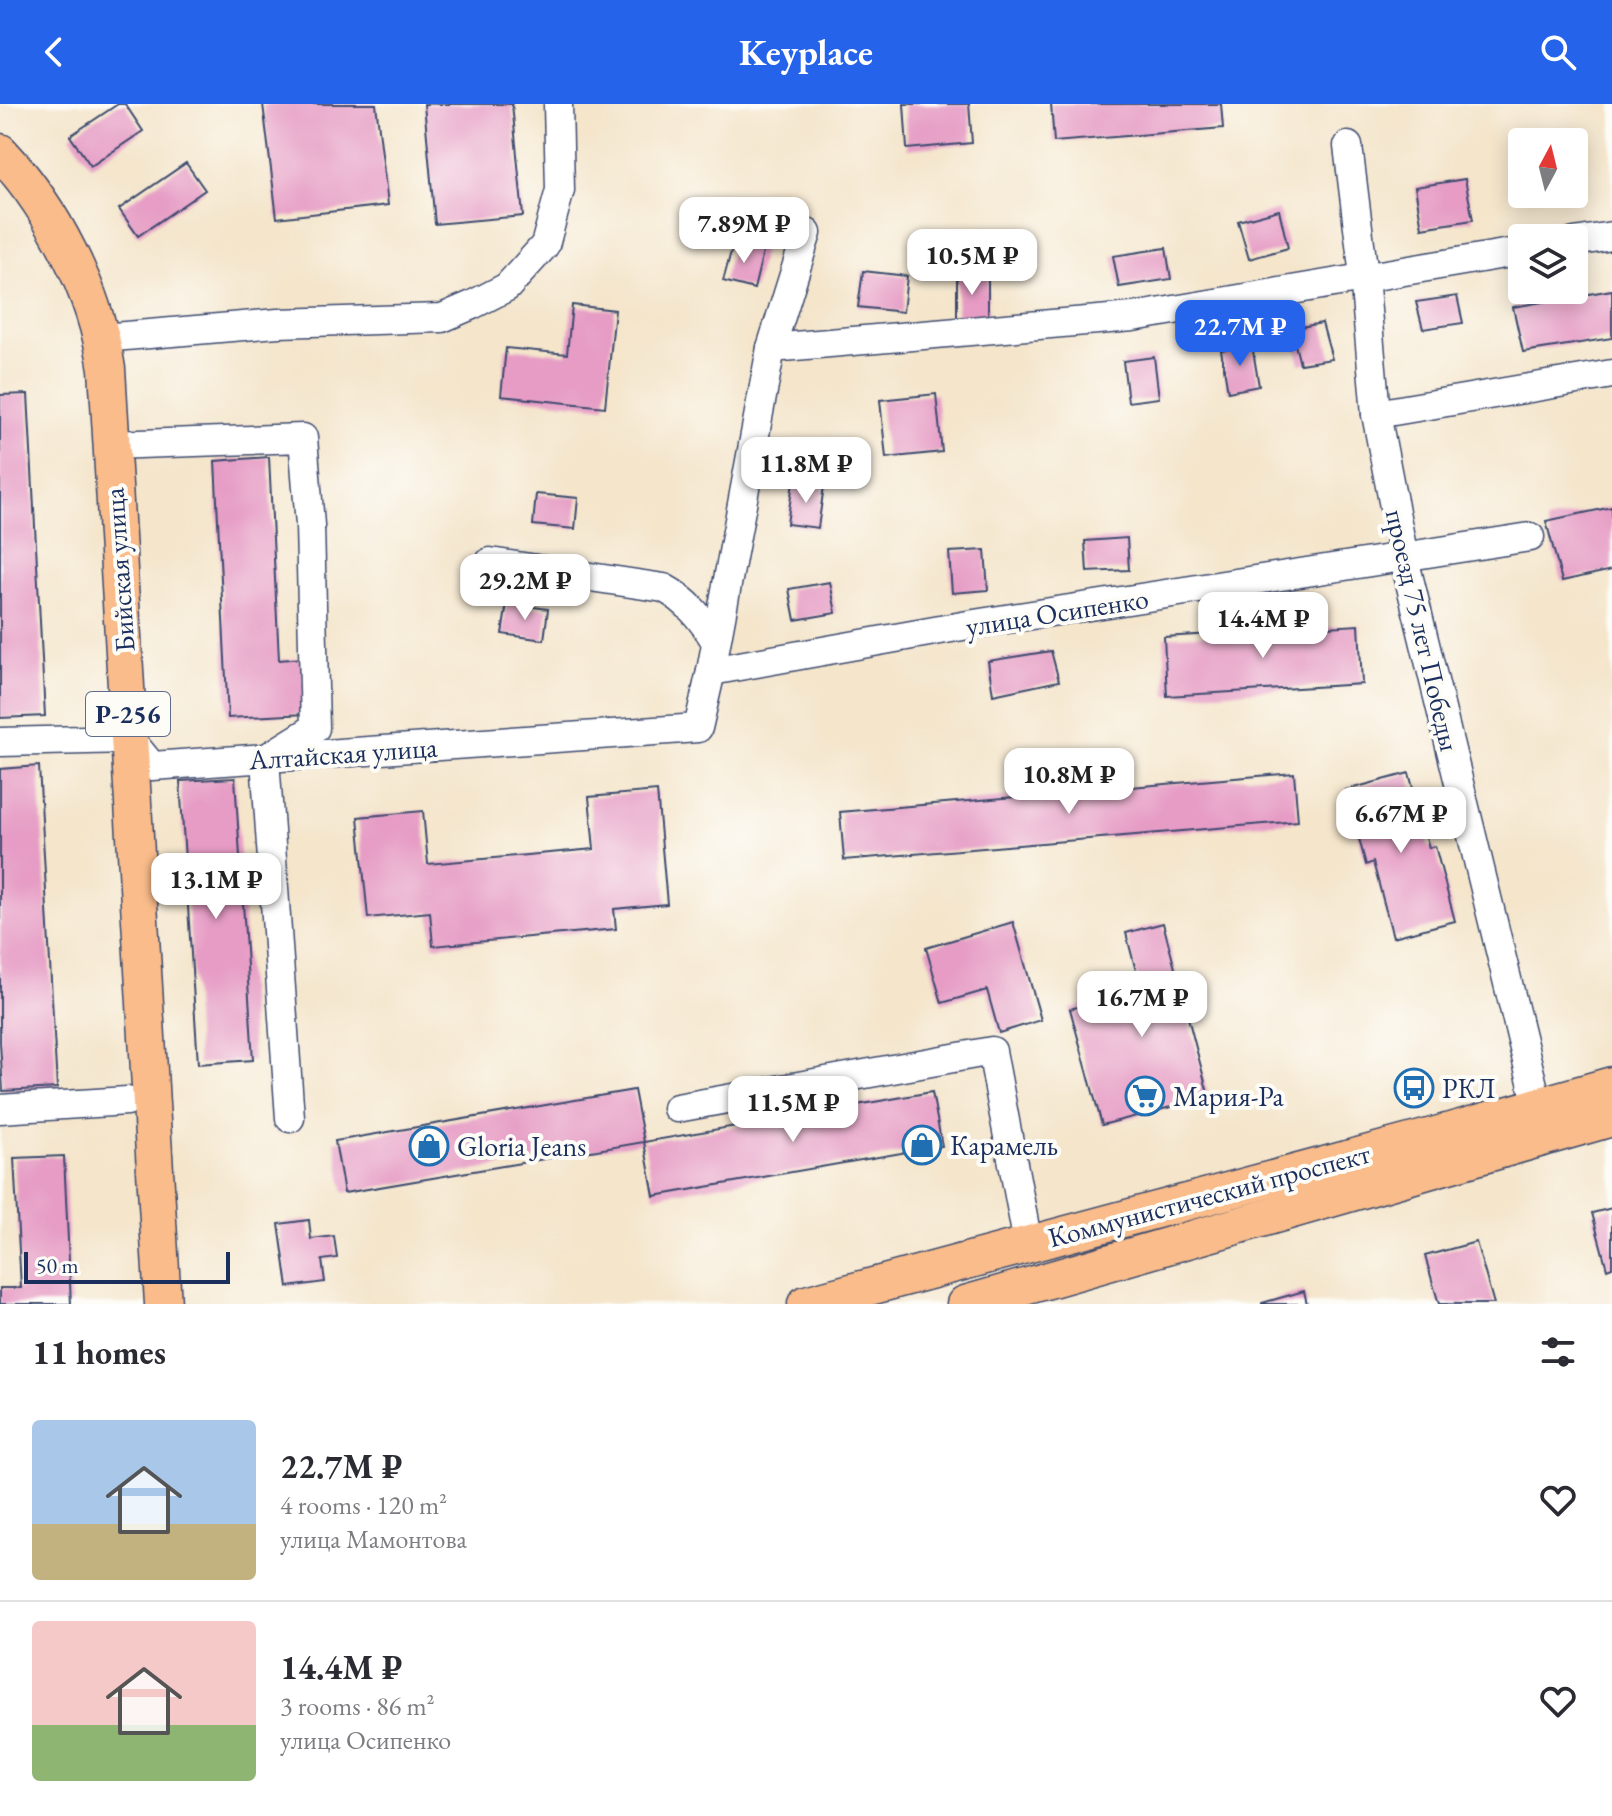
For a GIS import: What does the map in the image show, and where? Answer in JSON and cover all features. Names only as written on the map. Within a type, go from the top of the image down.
[{"type":"main road","name":"Бийская улица","points":[[0,152],[45,211],[90,296],[107,369],[127,1101],[140,1304]]},
{"type":"main road","name":"Бийская улица","points":[[0,169],[52,268],[81,341],[151,1134],[163,1304]]},
{"type":"main road","name":"Коммунистический проспект","points":[[806,1304],[1612,1085]]},
{"type":"main road","name":"Коммунистический проспект","points":[[965,1304],[1612,1118]]},
{"type":"street","points":[[102,338],[278,323],[442,318],[472,305],[507,287],[545,245],[560,190],[558,104]]},
{"type":"street","name":"проезд 75 лет Победы","points":[[1348,146],[1364,276],[1376,414],[1404,558],[1538,1106]]},
{"type":"street","points":[[711,671],[771,348],[807,233]]},
{"type":"street","points":[[1588,240],[1612,236]]},
{"type":"street","points":[[771,348],[1133,317],[1508,253]]},
{"type":"street","points":[[1376,414],[1612,374]]},
{"type":"street","points":[[111,445],[303,438],[310,525],[315,728],[265,759],[290,1118]]},
{"type":"street","name":"улица Осипенко","points":[[711,671],[968,625],[1530,537]]},
{"type":"street","points":[[490,562],[664,588],[683,598],[716,642]]},
{"type":"street","name":"Алтайская улица","points":[[117,739],[152,766],[698,728],[711,671]]},
{"type":"street","points":[[0,742],[117,739]]},
{"type":"street","points":[[677,1108],[992,1051],[1028,1244]]},
{"type":"street","points":[[0,1109],[127,1101]]},
{"type":"building","points":[[118,104],[125,104],[143,131],[91,166],[70,136]]},
{"type":"building","points":[[263,104],[376,104],[388,205],[277,218]]},
{"type":"building","points":[[424,104],[512,104],[523,216],[435,224]]},
{"type":"building","points":[[904,104],[969,104],[972,143],[907,149]]},
{"type":"building","points":[[1051,104],[1221,104],[1223,128],[1054,142]]},
{"type":"building","points":[[186,163],[205,190],[138,236],[119,209]]},
{"type":"building","points":[[1465,179],[1473,220],[1422,228],[1415,187]]},
{"type":"building","points":[[1279,210],[1288,248],[1249,259],[1238,221]]},
{"type":"building","points":[[734,241],[764,248],[754,289],[723,281]]},
{"type":"building","points":[[1166,248],[1171,279],[1119,287],[1113,256]]},
{"type":"building","points":[[863,271],[907,276],[903,312],[858,307]]},
{"type":"building","points":[[957,276],[988,276],[988,318],[957,318]]},
{"type":"building","points":[[1612,290],[1612,338],[1523,352],[1513,307],[1588,304],[1588,294]]},
{"type":"building","points":[[1457,296],[1463,323],[1423,329],[1416,302]]},
{"type":"building","points":[[572,305],[615,310],[605,407],[501,396],[506,348],[567,354]]},
{"type":"building","points":[[1322,323],[1332,359],[1300,364],[1291,329]]},
{"type":"building","points":[[1252,345],[1259,386],[1228,392],[1221,350]]},
{"type":"building","points":[[1154,357],[1159,398],[1128,402],[1123,361]]},
{"type":"building","points":[[28,394],[45,716],[0,718],[0,395]]},
{"type":"building","points":[[936,394],[942,452],[886,458],[880,400]]},
{"type":"building","points":[[269,457],[279,660],[303,658],[306,714],[228,718],[215,461]]},
{"type":"building","points":[[793,482],[824,486],[818,528],[787,524]]},
{"type":"building","points":[[536,494],[578,498],[575,529],[533,525]]},
{"type":"building","points":[[1612,507],[1612,570],[1562,581],[1546,521]]},
{"type":"building","points":[[1127,538],[1129,570],[1087,572],[1085,541]]},
{"type":"building","points":[[985,550],[988,590],[952,593],[949,552]]},
{"type":"building","points":[[830,582],[836,613],[795,620],[789,589]]},
{"type":"building","points":[[507,603],[548,609],[544,640],[502,634]]},
{"type":"building","points":[[1359,625],[1362,684],[1167,696],[1164,637]]},
{"type":"building","points":[[1051,651],[1059,681],[993,695],[988,661]]},
{"type":"building","points":[[39,766],[57,1088],[3,1091],[0,1043],[0,769]]},
{"type":"building","points":[[1294,773],[1298,821],[844,860],[840,812]]},
{"type":"building","points":[[1409,773],[1429,848],[1435,846],[1455,921],[1393,937],[1373,862],[1366,865],[1346,790]]},
{"type":"building","points":[[235,778],[253,1060],[198,1064],[180,781]]},
{"type":"building","points":[[657,791],[667,904],[614,909],[616,929],[433,946],[430,912],[368,918],[358,817],[423,811],[428,864],[594,849],[589,797]]},
{"type":"building","points":[[1013,922],[1041,1020],[999,1033],[987,990],[942,1003],[926,948]]},
{"type":"building","points":[[1163,923],[1209,1097],[1102,1125],[1070,1009],[1141,990],[1126,933]]},
{"type":"building","points":[[634,1090],[644,1142],[344,1193],[335,1141]]},
{"type":"building","points":[[932,1092],[942,1146],[654,1196],[644,1142]]},
{"type":"building","points":[[64,1156],[71,1304],[0,1304],[0,1288],[21,1288],[14,1158]]},
{"type":"building","points":[[1612,1208],[1612,1267],[1607,1269],[1592,1213]]},
{"type":"building","points":[[309,1220],[311,1239],[334,1236],[337,1258],[322,1260],[325,1282],[288,1287],[279,1224]]},
{"type":"building","points":[[1476,1242],[1494,1304],[1439,1304],[1425,1256]]},
{"type":"building","points":[[1304,1291],[1307,1304],[1262,1304],[1262,1303]]},
{"type":"place","name":"РКЛ","points":[[1414,1088]]},
{"type":"place","name":"Мария-Ра","points":[[1145,1096]]},
{"type":"place","name":"Карамель","points":[[922,1145]]},
{"type":"place","name":"Gloria Jeans","points":[[429,1146]]}]
